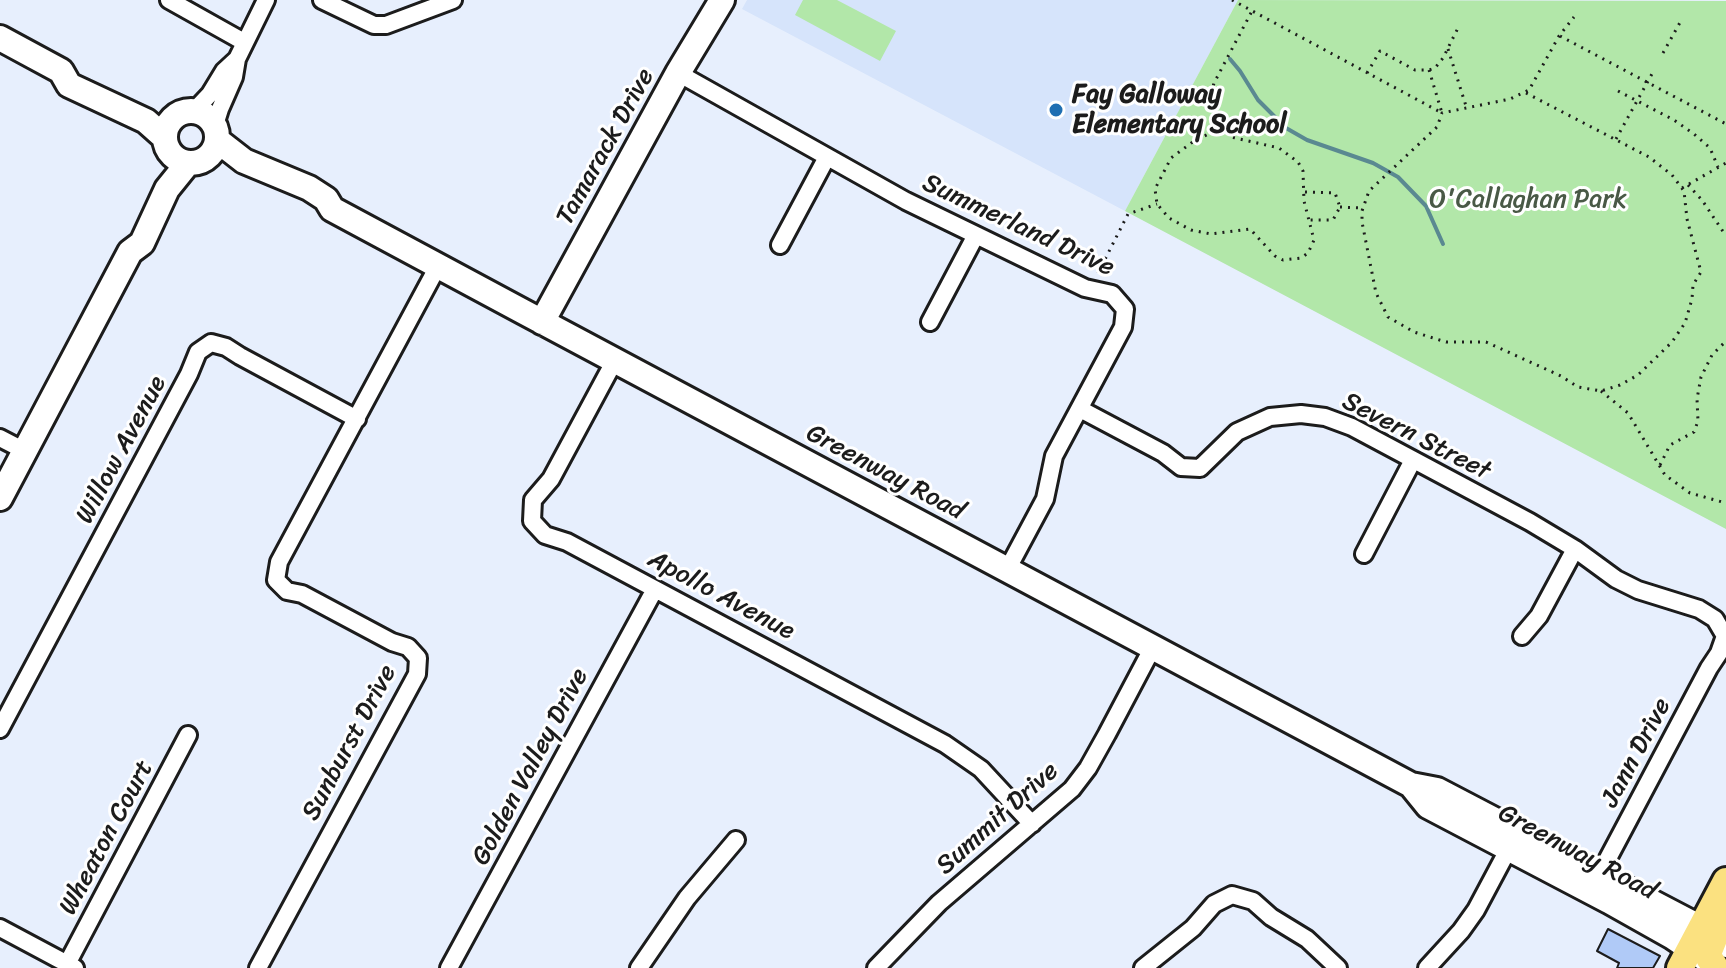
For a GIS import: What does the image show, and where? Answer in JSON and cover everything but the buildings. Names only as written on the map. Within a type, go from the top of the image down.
[{"type":"main road","points":[[1711,951],[1726,881]]},
{"type":"main road","points":[[1711,951],[1726,912]]},
{"type":"street","points":[[169,0],[244,42]]},
{"type":"street","points":[[0,498],[130,252],[142,243],[167,189],[196,162],[211,154],[220,109],[234,77],[237,59],[266,0]]},
{"type":"street","points":[[322,0],[374,25],[386,25],[453,0]]},
{"type":"street","name":"Tamarack Drive","points":[[542,322],[678,73],[722,0]]},
{"type":"street","points":[[0,38],[61,71],[69,85],[115,108],[154,150],[164,150],[177,159],[196,162]]},
{"type":"street","points":[[130,252],[130,236],[148,201],[171,119],[188,112],[210,94],[224,71],[237,59]]},
{"type":"street","points":[[61,71],[76,70],[129,97],[205,114],[216,133]]},
{"type":"street","name":"Summerland Drive","points":[[678,73],[906,201],[1085,288],[1112,294],[1125,309],[1123,327],[1054,456],[1045,499],[1007,570]]},
{"type":"street","name":"Greenway Road","points":[[216,133],[244,161],[309,188],[326,199],[332,209],[1411,785],[1437,790],[1711,951]]},
{"type":"street","points":[[780,245],[827,157]]},
{"type":"street","name":"Greenway Road","points":[[196,162],[259,180],[320,211],[332,209]]},
{"type":"street","points":[[930,322],[976,235]]},
{"type":"street","name":"Sunburst Drive","points":[[258,968],[417,674],[418,658],[408,647],[392,642],[302,594],[287,591],[276,580],[279,562],[438,266]]},
{"type":"street","name":"Willow Avenue","points":[[0,729],[198,352],[211,343],[226,347],[357,419]]},
{"type":"street","name":"Apollo Avenue","points":[[615,360],[551,479],[533,500],[532,521],[545,535],[567,542],[956,750],[1000,787],[1032,824]]},
{"type":"street","name":"Severn Street","points":[[1080,409],[1163,453],[1181,467],[1200,468],[1237,432],[1270,417],[1301,414],[1325,417],[1352,427],[1575,549],[1616,579],[1638,590],[1699,609],[1715,619],[1725,636]]},
{"type":"street","points":[[0,438],[25,451]]},
{"type":"street","points":[[1364,554],[1413,460]]},
{"type":"street","points":[[1522,636],[1539,616],[1575,549]]},
{"type":"street","name":"Golden Valley Drive","points":[[449,968],[655,589]]},
{"type":"street","name":"Jann Drive","points":[[1595,883],[1719,653],[1725,636]]},
{"type":"street","name":"Summit Drive","points":[[876,968],[939,903],[1072,789],[1088,768],[1153,647]]},
{"type":"street","name":"Wheaton Court","points":[[71,966],[188,735]]},
{"type":"street","name":"Greenway Road","points":[[1411,785],[1428,806],[1509,848],[1595,883]]},
{"type":"street","points":[[639,968],[687,898],[736,840]]},
{"type":"street","points":[[1427,968],[1476,910],[1509,848]]},
{"type":"street","points":[[1143,968],[1193,928],[1214,904],[1232,895],[1253,901],[1271,917],[1315,945],[1338,968]]},
{"type":"street","points":[[0,928],[71,966]]},
{"type":"path","points":[[1232,0],[1442,113],[1526,93],[1559,36],[1574,17]]},
{"type":"path","points":[[1221,128],[1194,141],[1171,158],[1158,179],[1155,189],[1157,204],[1169,218],[1191,230],[1211,234],[1250,229],[1275,256],[1283,260],[1301,258],[1308,253],[1314,240],[1303,171],[1293,156],[1279,148],[1240,141],[1221,128],[1211,114],[1210,93],[1252,11]]},
{"type":"path","points":[[1663,53],[1682,19]]},
{"type":"path","points":[[1367,73],[1380,51],[1415,70],[1429,70],[1439,64],[1458,28]]},
{"type":"path","points":[[1559,36],[1726,124]]},
{"type":"path","points":[[1448,49],[1467,108]]},
{"type":"path","points":[[1429,70],[1442,113],[1437,127],[1369,191],[1363,208],[1362,222],[1371,278],[1382,308],[1388,317],[1414,332],[1446,342],[1486,342],[1561,376],[1578,387],[1601,391],[1638,375],[1672,342],[1685,323],[1693,285],[1701,272],[1682,188],[1672,175],[1649,157],[1526,93]]},
{"type":"path","points":[[1616,141],[1653,72]]},
{"type":"path","points":[[1618,91],[1694,134],[1710,148],[1718,167]]},
{"type":"path","points":[[1682,188],[1726,163]]},
{"type":"path","points":[[1688,185],[1726,236]]},
{"type":"path","points":[[1305,192],[1335,193],[1340,207],[1333,220],[1310,220]]},
{"type":"path","points":[[1098,273],[1128,214],[1157,204]]},
{"type":"path","points":[[1340,207],[1363,208]]},
{"type":"path","points":[[1659,468],[1670,445],[1694,432],[1698,421],[1697,399],[1701,377],[1712,355],[1726,341]]},
{"type":"path","points":[[1601,391],[1628,413],[1659,468],[1690,493],[1726,503]]},
{"type":"shaded area","name":"Fay Galloway Elementary School","points":[[747,0],[1238,0],[1125,211],[742,9]]},
{"type":"green space","points":[[803,0],[837,0],[896,31],[880,61],[795,15]]},
{"type":"green space","name":"O'Callaghan Park","points":[[1238,0],[1726,1],[1726,529],[1125,211]]},
{"type":"waterway","points":[[1230,59],[1258,100],[1286,128],[1307,140],[1373,163],[1398,177],[1426,206],[1443,244]]},
{"type":"place","name":"Fay Galloway Elementary School","points":[[1056,110]]}]
